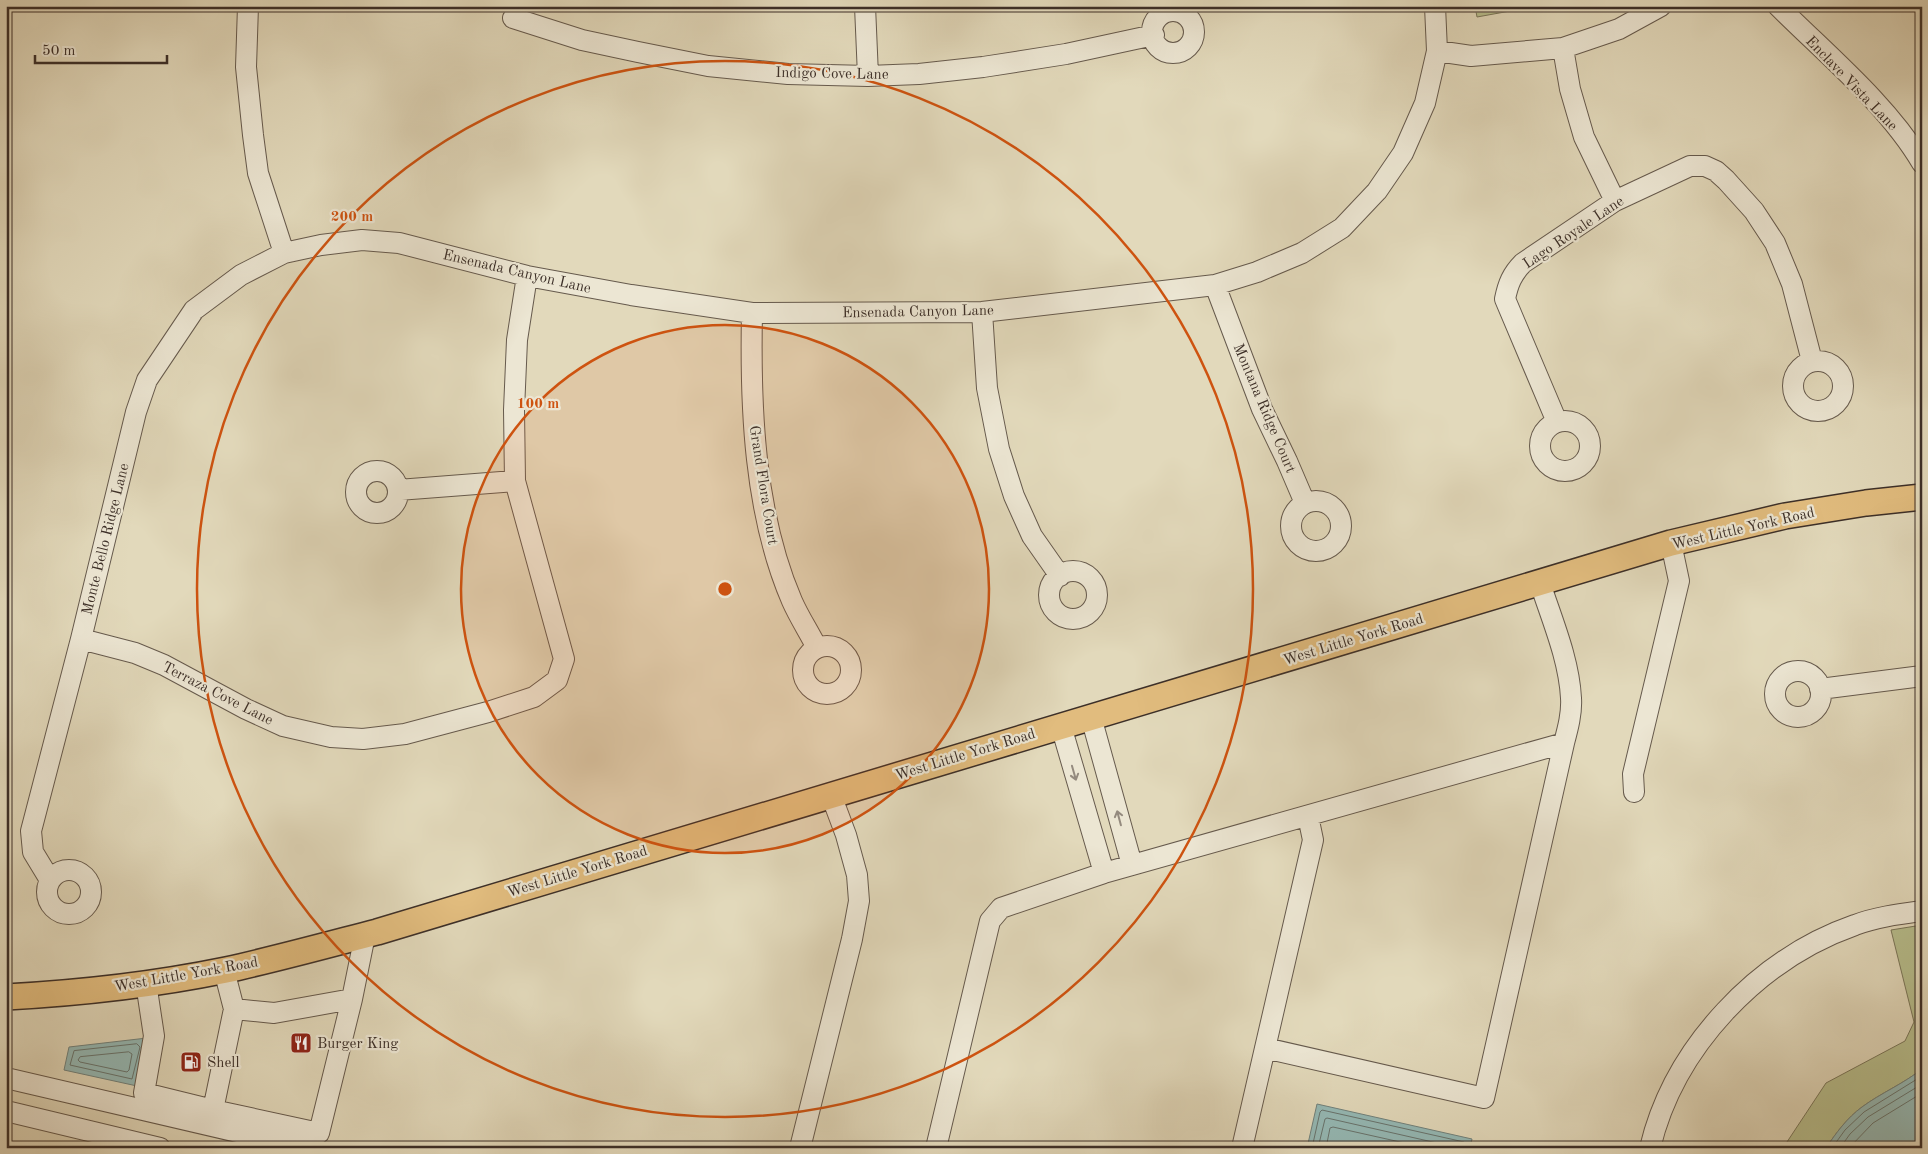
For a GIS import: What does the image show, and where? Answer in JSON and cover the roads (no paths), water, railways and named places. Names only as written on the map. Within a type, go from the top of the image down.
[{"type":"main road","name":"West Little York Road","points":[[6,997],[52,995],[146,983],[224,970],[365,935],[1671,543],[1785,516],[1922,497]]},
{"type":"street","points":[[248,6],[246,67],[258,173],[284,253]]},
{"type":"street","points":[[865,6],[868,76]]},
{"type":"street","name":"Ensenada Canyon Lane","points":[[284,253],[321,245],[362,240],[400,243],[527,276],[631,295],[752,313],[982,312],[1215,285],[1257,272],[1302,253],[1342,228],[1377,191],[1402,153],[1425,103],[1437,51],[1435,6]]},
{"type":"street","points":[[1437,51],[1472,56],[1563,48],[1619,29],[1661,6]]},
{"type":"street","name":"Enclave Vista Lane","points":[[1778,6],[1871,98],[1912,146],[1922,163]]},
{"type":"street","name":"Indigo Cove Lane","points":[[513,18],[582,40],[708,66],[788,74],[868,76],[919,74],[983,67],[1066,54],[1154,35]]},
{"type":"street","points":[[1563,48],[1570,89],[1584,137],[1615,201]]},
{"type":"street","name":"Lago Royale Lane","points":[[1558,422],[1505,299],[1507,288],[1514,272],[1523,263],[1615,201],[1690,166],[1705,166],[1716,171],[1754,211],[1774,243],[1792,284],[1812,361]]},
{"type":"street","name":"Monte Bello Ridge Lane","points":[[50,880],[32,852],[31,830],[81,640],[136,412],[147,380],[194,310],[241,275],[284,253]]},
{"type":"street","points":[[398,490],[515,481],[514,410],[517,340],[527,276]]},
{"type":"street","name":"Montana Ridge Court","points":[[1215,285],[1262,409],[1288,461],[1305,503]]},
{"type":"street","points":[[982,312],[987,388],[999,449],[1014,496],[1032,536],[1060,576]]},
{"type":"street","name":"Grand Flora Court","points":[[752,313],[750,377],[754,435],[765,508],[776,558],[792,602],[817,648]]},
{"type":"street","name":"Terraza Cove Lane","points":[[81,640],[134,653],[164,665],[246,709],[283,726],[331,736],[363,739],[405,734],[488,712],[534,697],[557,680],[564,659],[515,481]]},
{"type":"street","points":[[1634,792],[1633,774],[1679,581],[1671,543]]},
{"type":"street","points":[[1266,1048],[1484,1098],[1570,716],[1571,698],[1568,673],[1540,583]]},
{"type":"street","points":[[1820,689],[1922,676]]},
{"type":"street","points":[[1091,717],[1132,865]]},
{"type":"street","points":[[1061,726],[1104,873]]},
{"type":"street","points":[[936,1148],[990,921],[1001,908],[1104,873],[1564,743]]},
{"type":"street","points":[[800,1148],[852,939],[859,901],[857,875],[846,835],[831,795]]},
{"type":"street","points":[[1242,1148],[1313,840],[1308,816]]},
{"type":"street","points":[[1650,1148],[1668,1093],[1695,1049],[1718,1018],[1753,985],[1782,962],[1807,947],[1855,924],[1897,914],[1922,911]]},
{"type":"street","points":[[146,983],[154,1036],[144,1094],[319,1133],[352,999],[365,935]]},
{"type":"street","points":[[213,1110],[234,1009],[224,970]]},
{"type":"street","points":[[234,1009],[274,1013],[352,999]]},
{"type":"street","points":[[6,1078],[306,1148]]},
{"type":"street","points":[[6,1111],[160,1148]]},
{"type":"water","points":[[147,1038],[137,1086],[64,1070],[69,1047]]},
{"type":"water","points":[[1922,1069],[1922,1148],[1826,1148],[1842,1126],[1857,1111]]},
{"type":"water","points":[[1317,1104],[1472,1139],[1470,1148],[1307,1148]]},
{"type":"place","name":"Burger King","points":[[301,1043]]},
{"type":"place","name":"Shell","points":[[191,1062]]}]
